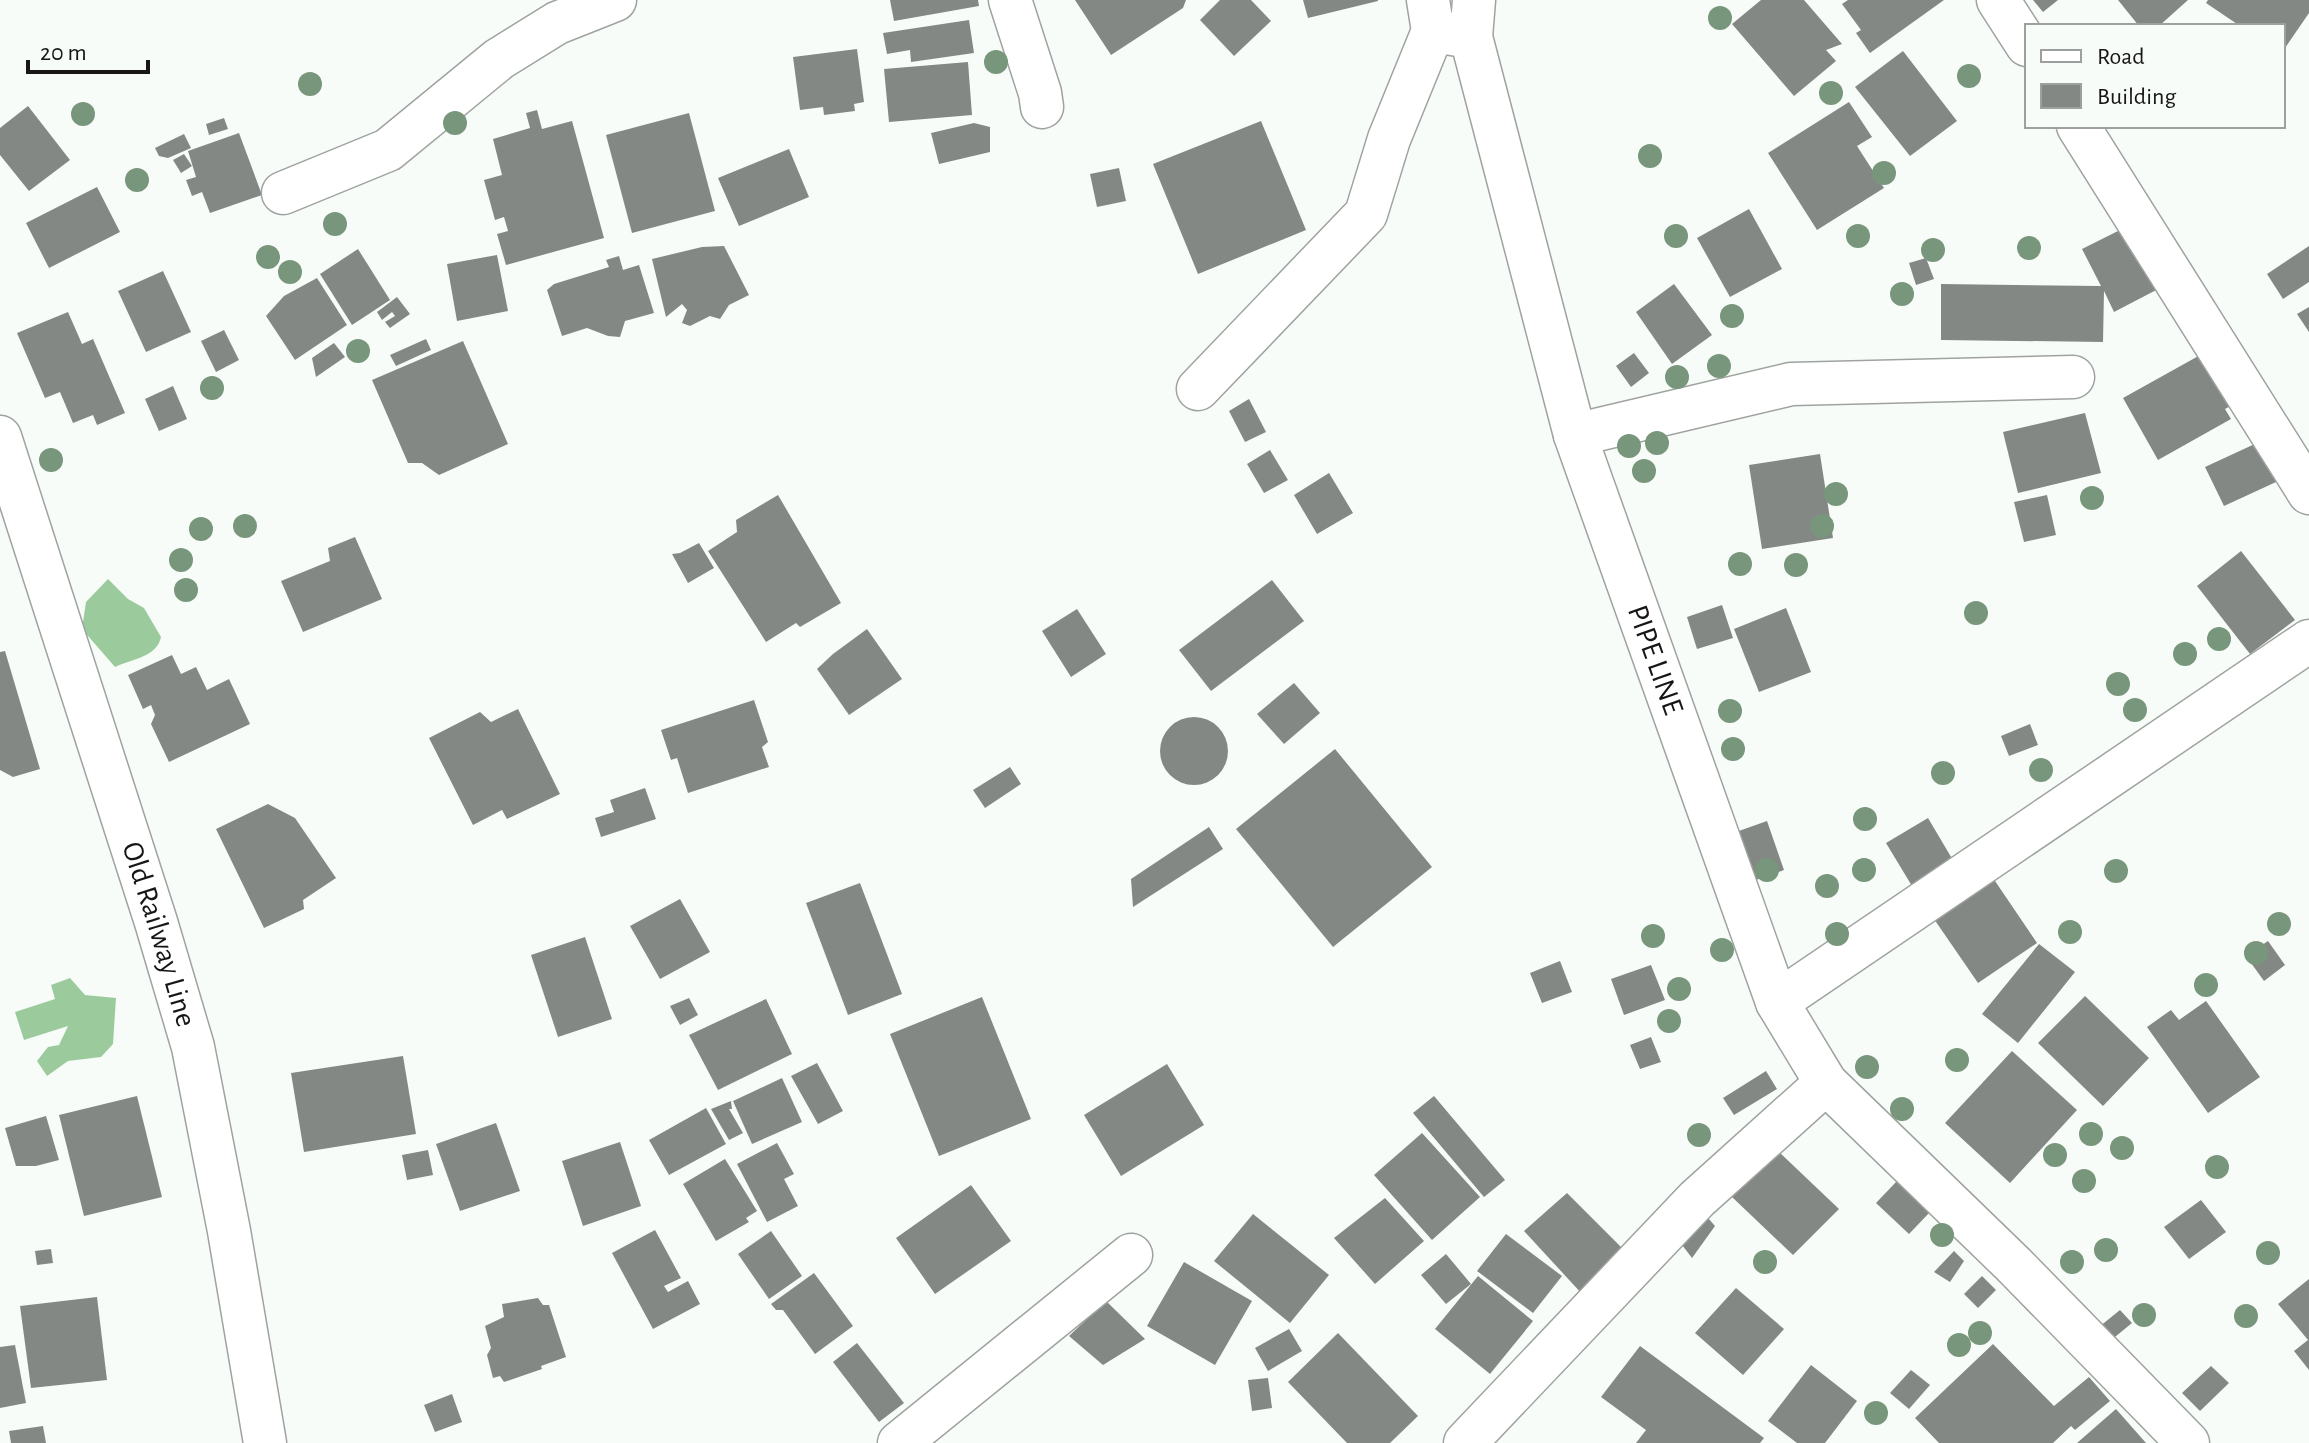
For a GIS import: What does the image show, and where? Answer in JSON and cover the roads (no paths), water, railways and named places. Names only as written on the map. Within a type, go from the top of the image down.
[{"type":"street","points":[[283,193],[388,150],[499,59],[557,23],[615,0]]},
{"type":"street","points":[[1010,0],[1042,107]]},
{"type":"street","points":[[1998,0],[2025,42]]},
{"type":"street","points":[[1198,389],[1366,214],[1389,139],[1452,17]]},
{"type":"street","name":"PIPE LINE","points":[[1452,17],[1575,435],[1777,1002],[1826,1083],[2014,1265],[2188,1443]]},
{"type":"street","points":[[2079,128],[2309,493]]},
{"type":"street","points":[[1575,435],[1791,384],[2073,377]]},
{"type":"street","name":"Old Railway Line","points":[[0,437],[156,922],[193,1047],[229,1231],[265,1443]]},
{"type":"street","points":[[1777,1002],[2309,641]]},
{"type":"street","points":[[1465,1443],[1697,1199],[1826,1083]]},
{"type":"street","points":[[899,1443],[1131,1255]]}]
